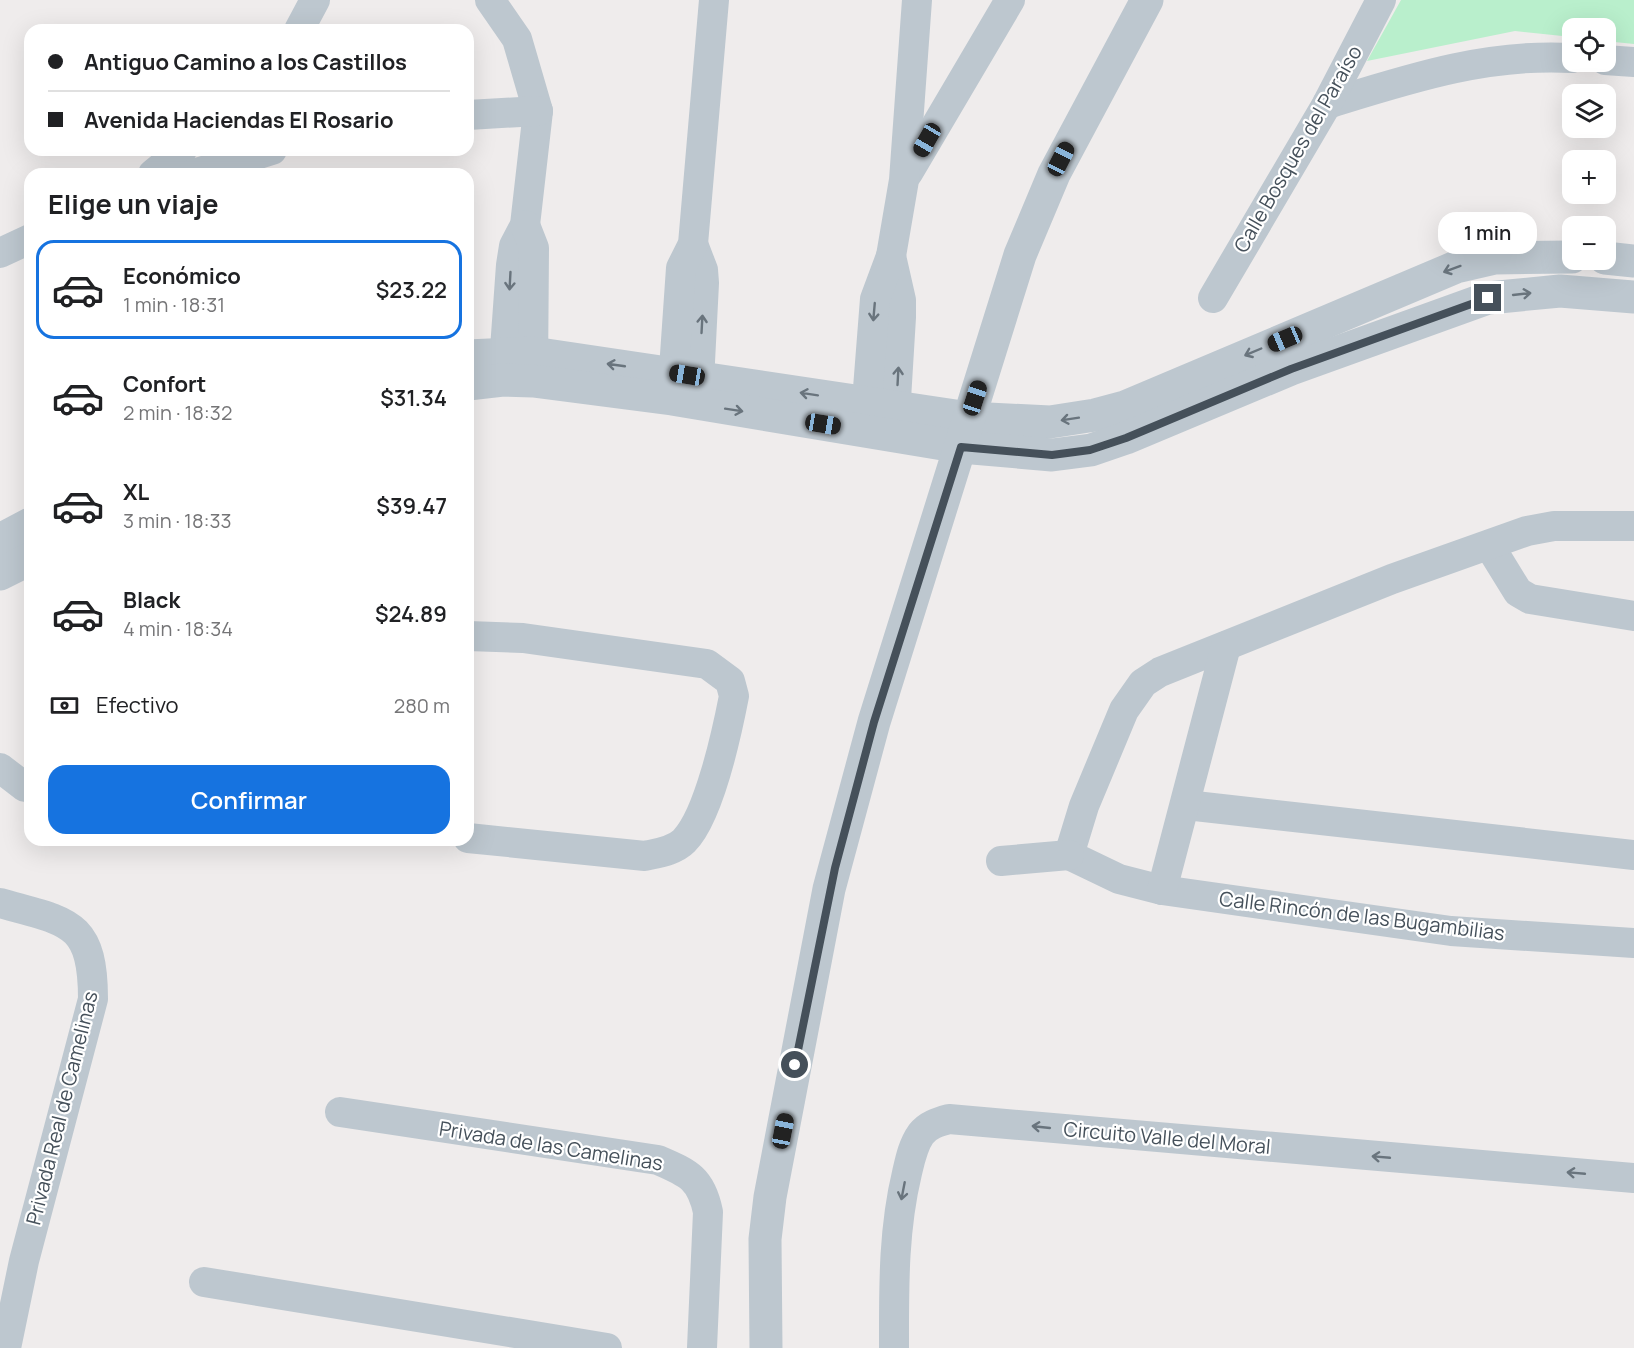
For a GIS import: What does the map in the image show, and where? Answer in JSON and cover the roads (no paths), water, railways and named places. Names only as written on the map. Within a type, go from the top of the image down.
[{"type":"street","points":[[301,24],[315,0]]},
{"type":"street","points":[[490,0],[517,39],[538,111],[525,225],[534,248],[518,367]]},
{"type":"street","points":[[880,418],[875,298],[891,256],[904,180],[917,0]]},
{"type":"street","points":[[904,180],[1010,0]]},
{"type":"street","points":[[766,1348],[764,1283],[770,1197],[829,889],[874,722],[1020,255],[1038,209],[1077,128],[1147,0]]},
{"type":"street","name":"Calle Bosques del Paraíso","points":[[1213,298],[1327,104],[1380,0]]},
{"type":"street","points":[[686,388],[704,283],[703,270],[693,244],[712,2]]},
{"type":"street","points":[[1327,104],[1436,70],[1502,58],[1562,58]]},
{"type":"street","points":[[1616,61],[1634,62]]},
{"type":"street","points":[[474,115],[538,111]]},
{"type":"street","points":[[160,168],[176,156]]},
{"type":"street","points":[[213,168],[252,156]]},
{"type":"street","points":[[0,253],[24,242]]},
{"type":"street","points":[[474,357],[518,367],[686,388],[965,432],[1052,455],[1090,450],[1138,417],[1456,267],[1495,258],[1562,257]]},
{"type":"street","points":[[1616,259],[1634,261]]},
{"type":"street","points":[[1138,417],[1291,369],[1488,298],[1560,291],[1634,297]]},
{"type":"street","points":[[474,382],[518,367]]},
{"type":"street","points":[[1001,861],[1069,855],[1084,806],[1133,694],[1160,672],[1392,579],[1527,531],[1554,526],[1634,526]]},
{"type":"street","points":[[0,540],[24,527]]},
{"type":"street","points":[[1489,545],[1518,592],[1530,599],[1634,616]]},
{"type":"street","points":[[0,574],[24,562]]},
{"type":"street","points":[[474,636],[524,638],[700,662],[720,672],[730,681],[734,696],[708,797],[684,841],[669,850],[645,855],[474,839]]},
{"type":"street","points":[[1162,890],[1226,646]]},
{"type":"street","points":[[0,768],[18,788]]},
{"type":"street","points":[[1186,805],[1634,855]]},
{"type":"street","name":"Calle Rincón de las Bugambilias","points":[[1069,855],[1119,879],[1162,890],[1450,931],[1634,943]]},
{"type":"street","name":"Privada Real de Camelinas","points":[[0,903],[65,924],[77,933],[88,948],[92,964],[93,999],[24,1261],[6,1348]]},
{"type":"street","name":"Privada de las Camelinas","points":[[340,1112],[658,1160],[681,1170],[697,1181],[705,1196],[708,1212],[702,1348]]},
{"type":"street","name":"Circuito Valle del Moral","points":[[894,1348],[894,1261],[905,1181],[920,1136],[935,1123],[949,1119],[1634,1178]]},
{"type":"street","name":"Privada Real de Camelinas","points":[[0,1294],[24,1261]]},
{"type":"street","points":[[204,1282],[607,1348]]}]
